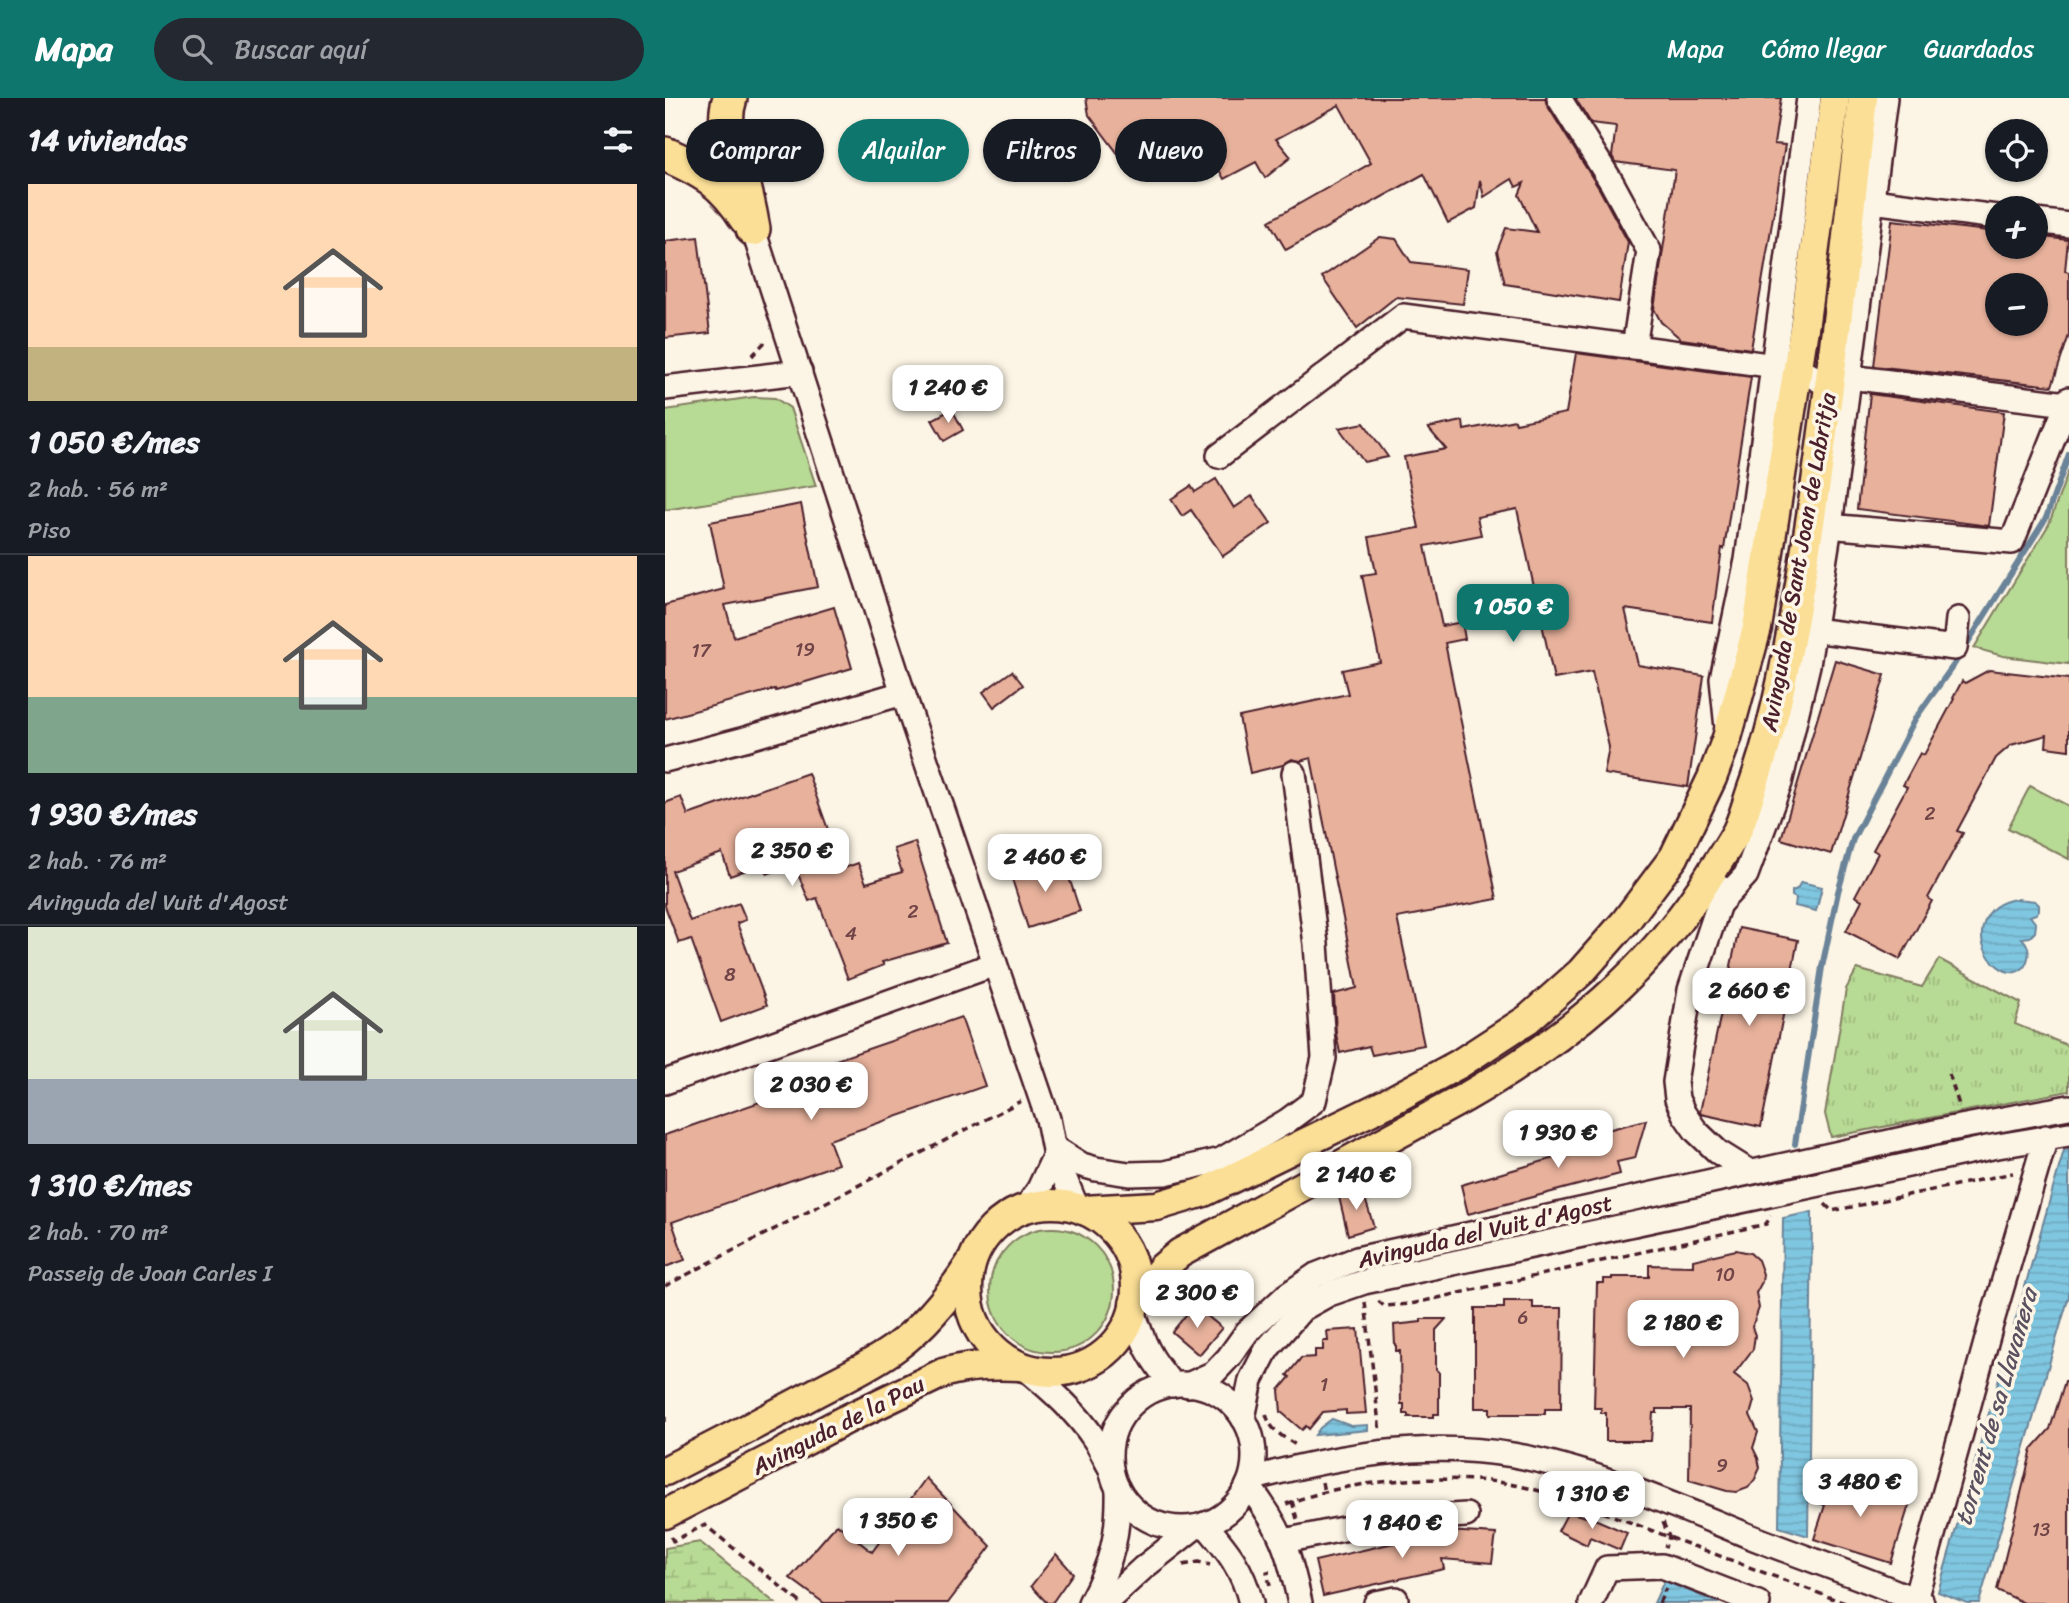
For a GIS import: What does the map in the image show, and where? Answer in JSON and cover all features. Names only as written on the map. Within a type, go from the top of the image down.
[{"type":"highway","points":[[730,98],[726,109],[727,136],[748,201],[753,229]]},
{"type":"highway","points":[[665,154],[698,169],[725,188],[753,229]]},
{"type":"main road","name":"Avinguda de Sant Joan de Labritja","points":[[1080,1209],[1157,1206],[1204,1192],[1387,1103],[1459,1064],[1528,1019],[1581,972],[1625,922],[1674,857],[1712,778],[1728,734],[1757,628],[1785,367],[1835,98]]},
{"type":"main road","name":"Avinguda de Sant Joan de Labritja","points":[[1134,1307],[1162,1268],[1179,1253],[1464,1098],[1502,1076],[1563,1034],[1601,1004],[1664,938],[1701,890],[1736,832],[1768,741],[1820,525],[1839,383],[1863,98]]},
{"type":"main road","points":[[1058,1205],[1080,1209],[1106,1225],[1128,1252],[1135,1278],[1134,1307],[1120,1337],[1110,1349],[1084,1366],[1055,1372],[1022,1367],[993,1349],[975,1323],[968,1293],[972,1262],[987,1234],[1011,1214],[1026,1208],[1058,1205]]},
{"type":"main road","name":"Avinguda de la Pau","points":[[665,1471],[866,1366],[896,1347],[954,1288],[972,1262]]},
{"type":"main road","name":"Avinguda de la Pau","points":[[666,1523],[845,1420],[943,1373],[976,1366],[1022,1367]]},
{"type":"street","points":[[1559,98],[1612,183],[1649,251],[1634,347]]},
{"type":"street","name":"Avinguda de Sant Joan de Labritja","points":[[1785,367],[1809,98]]},
{"type":"street","name":"Avinguda de Sant Joan de Labritja","points":[[1839,383],[1872,201],[1885,98]]},
{"type":"street","points":[[1872,201],[1985,215]]},
{"type":"street","points":[[2048,223],[2069,226]]},
{"type":"street","points":[[753,229],[903,693],[1038,1092],[1055,1151],[1080,1209]]},
{"type":"street","points":[[1219,456],[1403,316],[1785,367],[1821,381],[2068,401],[2013,542],[1820,525]]},
{"type":"street","points":[[665,388],[800,372]]},
{"type":"street","name":"Avinguda de Sant Joan de Labritja","points":[[1721,902],[1746,875],[1780,783],[1808,665],[1820,525]]},
{"type":"street","points":[[1813,631],[1955,648],[1958,619]]},
{"type":"street","points":[[665,760],[903,693]]},
{"type":"street","points":[[1055,1151],[1096,1169],[1129,1174],[1165,1173],[1221,1160],[1287,1121],[1314,1101],[1324,1058],[1316,944],[1294,773]]},
{"type":"street","points":[[1736,832],[1721,902],[1690,990],[1675,1082],[1677,1099],[1696,1131],[1718,1152],[1750,1172]]},
{"type":"street","points":[[665,1082],[995,964]]},
{"type":"street","name":"Avinguda del Vuit d'Agost","points":[[1181,1385],[1214,1373],[1247,1332],[1287,1294],[1316,1275],[1357,1259],[1965,1126],[2069,1108]]},
{"type":"street","name":"Avinguda del Vuit d'Agost","points":[[1243,1418],[1251,1380],[1267,1349],[1302,1310],[1329,1294],[1364,1282],[1979,1150],[2069,1134]]},
{"type":"street","points":[[1250,1482],[1318,1461],[1383,1452],[1462,1450],[1513,1455],[1586,1473],[1919,1601],[2046,1137]]},
{"type":"street","points":[[1026,1208],[1039,1189],[1055,1151]]},
{"type":"street","points":[[1134,1307],[1147,1352],[1158,1368],[1181,1385]]},
{"type":"street","points":[[1022,1367],[1057,1396],[1082,1423],[1094,1439],[1132,1507],[1150,1521],[1172,1527],[1200,1526],[1233,1558],[1251,1603]]},
{"type":"street","points":[[1090,1603],[1102,1581],[1116,1537],[1119,1518],[1110,1457],[1112,1442],[1123,1415],[1133,1403],[1159,1388],[1181,1385],[1209,1390],[1220,1395],[1237,1409],[1252,1437],[1254,1458],[1250,1482],[1231,1510],[1200,1526],[1143,1568],[1105,1603]]},
{"type":"street","points":[[1250,1482],[1283,1541],[1300,1603]]},
{"type":"street","points":[[1283,1541],[1387,1520],[1466,1515]]},
{"type":"street","points":[[1591,1603],[1607,1568],[1665,1575],[1758,1603]]},
{"type":"path","points":[[752,378],[750,358],[764,343],[765,335]]},
{"type":"path","points":[[1949,1074],[1965,1126]]},
{"type":"path","points":[[665,1286],[1038,1092]]},
{"type":"path","points":[[1820,1199],[1832,1211],[2037,1167]]},
{"type":"path","points":[[1359,1298],[1372,1297],[1384,1306],[1411,1304],[1766,1224],[1775,1209]]},
{"type":"path","points":[[1364,1298],[1383,1452]]},
{"type":"path","points":[[1264,1405],[1268,1422],[1280,1435],[1297,1446],[1315,1448],[1318,1461]]},
{"type":"path","points":[[665,1415],[665,1427]]},
{"type":"path","points":[[1267,1510],[1324,1492],[1375,1482],[1490,1481],[1568,1499],[1845,1603]]},
{"type":"path","points":[[1660,1603],[1665,1575],[1662,1556],[1669,1537],[1663,1524],[1664,1502]]},
{"type":"path","points":[[666,1523],[673,1541],[705,1525],[801,1603]]},
{"type":"green space","points":[[754,397],[775,398],[790,408],[816,486],[665,510],[665,410]]},
{"type":"green space","points":[[2069,469],[2069,664],[2003,656],[1974,648],[2049,524]]},
{"type":"green space","points":[[2030,786],[2069,806],[2069,859],[2008,828]]},
{"type":"green space","points":[[1939,959],[2021,1003],[2015,1024],[2069,1046],[2069,1091],[1831,1137],[1825,1114],[1846,989],[1857,969],[1922,987]]},
{"type":"green space","points":[[1052,1228],[1076,1233],[1096,1246],[1109,1266],[1114,1290],[1109,1314],[1096,1334],[1076,1347],[1052,1352],[1028,1347],[1008,1334],[995,1314],[990,1290],[995,1266],[1008,1246],[1028,1233]]},
{"type":"green space","points":[[700,1542],[775,1603],[665,1603],[665,1548]]},
{"type":"water","points":[[1801,882],[1822,887],[1816,911],[1795,906],[1796,898],[1792,896],[1792,891],[1797,889]]},
{"type":"water","points":[[2006,901],[2035,901],[2039,910],[2030,916],[2036,924],[2035,932],[2030,937],[2022,938],[2028,947],[2028,958],[2023,968],[2016,972],[2007,971],[1990,958],[1984,948],[1982,936],[1984,923],[1992,909]]},
{"type":"water","name":"torrent de sa Llavanera","points":[[2069,1149],[2069,1296],[1979,1603],[1967,1603],[1938,1592],[2064,1150]]},
{"type":"water","points":[[1812,1212],[1808,1536],[1779,1527],[1783,1218]]},
{"type":"water","points":[[1332,1419],[1351,1426],[1368,1425],[1368,1430],[1315,1435]]},
{"type":"water","points":[[1664,1581],[1719,1603],[1654,1603]]},
{"type":"building","points":[[1086,98],[1545,98],[1628,242],[1619,302],[1505,284],[1497,251],[1506,228],[1537,232],[1519,195],[1524,183],[1516,187],[1512,179],[1484,197],[1480,180],[1476,208],[1448,223],[1424,174],[1286,250],[1269,221],[1371,163],[1339,105],[1276,139],[1291,157],[1265,178],[1256,162],[1227,177],[1227,119],[1115,119],[1115,150],[1101,131],[1101,119],[1092,119]]},
{"type":"building","points":[[1575,98],[1781,98],[1774,144],[1785,145],[1751,349],[1681,339],[1661,322],[1654,309],[1675,170],[1615,162],[1612,156],[1616,126],[1591,123]]},
{"type":"building","points":[[1892,220],[1985,231],[1985,259],[2048,259],[2048,238],[2068,240],[2065,271],[2069,272],[2069,335],[2052,386],[1874,366]]},
{"type":"building","points":[[698,237],[710,333],[665,338],[665,241]]},
{"type":"building","points":[[1380,237],[1396,239],[1411,262],[1468,269],[1463,304],[1396,297],[1357,328],[1322,277]]},
{"type":"building","points":[[1576,353],[1751,377],[1712,622],[1625,609],[1638,665],[1704,676],[1688,787],[1604,774],[1609,747],[1592,672],[1554,679],[1517,509],[1477,517],[1481,535],[1425,546],[1442,626],[1462,622],[1465,639],[1445,643],[1497,899],[1397,918],[1424,1045],[1372,1055],[1369,1046],[1340,1053],[1334,994],[1357,988],[1311,758],[1300,761],[1292,759],[1283,765],[1250,773],[1239,717],[1348,694],[1342,670],[1380,662],[1362,575],[1376,573],[1369,537],[1419,528],[1404,457],[1446,449],[1428,428],[1463,421],[1464,430],[1566,413]]},
{"type":"building","points":[[1870,394],[2004,412],[1989,526],[1857,509]]},
{"type":"building","points":[[952,409],[963,430],[944,441],[932,420]]},
{"type":"building","points":[[1364,423],[1388,457],[1364,462],[1339,428]]},
{"type":"building","points":[[1216,479],[1234,508],[1252,496],[1271,523],[1223,556],[1191,510],[1182,516],[1171,499],[1191,486],[1195,492]]},
{"type":"building","points":[[801,504],[818,587],[725,605],[734,637],[834,607],[852,668],[776,691],[775,689],[665,719],[665,605],[724,589],[710,522]]},
{"type":"building","points":[[1835,660],[1885,675],[1831,854],[1781,839]]},
{"type":"building","points":[[1989,670],[2069,679],[2069,750],[2046,747],[2047,735],[2011,745],[1996,758],[1957,831],[1963,833],[1928,898],[1932,901],[1900,959],[1846,931],[1862,900],[1855,896],[1878,853],[1873,850],[1907,787],[1903,785],[1920,753],[1924,755],[1962,681],[1965,683]]},
{"type":"building","points":[[1012,671],[1023,685],[994,707],[983,692]]},
{"type":"building","points":[[808,773],[842,869],[858,863],[866,883],[902,872],[894,849],[915,842],[947,943],[882,962],[884,965],[848,979],[817,898],[809,901],[794,864],[767,874],[763,864],[730,876],[722,853],[672,871],[690,921],[739,903],[746,920],[737,923],[767,1005],[721,1022],[691,939],[679,943],[665,906],[665,803],[681,797],[688,815]]},
{"type":"building","points":[[1063,859],[1080,911],[1028,928],[1011,876]]},
{"type":"building","points":[[1739,928],[1798,940],[1761,1127],[1700,1112]]},
{"type":"building","points":[[961,1017],[985,1086],[829,1140],[838,1164],[672,1222],[685,1260],[665,1267],[665,1135],[826,1079],[821,1065]]},
{"type":"building","points":[[1646,1120],[1635,1158],[1617,1162],[1620,1174],[1468,1214],[1461,1185],[1575,1152],[1572,1139]]},
{"type":"building","points":[[1362,1189],[1374,1227],[1348,1235],[1339,1197]]},
{"type":"building","points":[[1736,1250],[1750,1253],[1758,1260],[1763,1274],[1756,1293],[1759,1308],[1752,1327],[1755,1335],[1753,1349],[1734,1374],[1748,1385],[1754,1401],[1750,1415],[1758,1432],[1753,1448],[1760,1468],[1748,1488],[1737,1492],[1689,1480],[1690,1409],[1657,1409],[1657,1413],[1653,1413],[1651,1441],[1606,1441],[1606,1413],[1601,1413],[1601,1408],[1594,1408],[1597,1283],[1604,1283],[1604,1279],[1612,1277],[1649,1277],[1649,1265],[1693,1266],[1693,1260]]},
{"type":"building","points":[[1504,1301],[1533,1301],[1533,1308],[1562,1308],[1561,1409],[1545,1409],[1545,1414],[1490,1414],[1490,1408],[1475,1408],[1475,1308],[1504,1308]]},
{"type":"building","points":[[1194,1305],[1222,1328],[1199,1355],[1172,1332]]},
{"type":"building","points":[[1421,1319],[1446,1319],[1436,1330],[1439,1414],[1434,1414],[1434,1417],[1408,1417],[1408,1414],[1404,1414],[1404,1404],[1401,1404],[1400,1351],[1396,1351],[1394,1325],[1421,1322]]},
{"type":"building","points":[[1358,1329],[1366,1413],[1346,1414],[1346,1410],[1323,1412],[1309,1429],[1306,1426],[1302,1430],[1281,1412],[1279,1390],[1290,1377],[1287,1375],[1301,1358],[1315,1357],[1315,1350],[1323,1350],[1323,1341],[1328,1341],[1327,1331]]},
{"type":"building","points":[[2065,1381],[2069,1381],[2069,1603],[2024,1603],[1997,1590],[2032,1449],[2050,1429]]},
{"type":"building","points":[[1822,1474],[1910,1502],[1891,1563],[1814,1539],[1825,1505],[1817,1502],[1821,1490],[1817,1488]]},
{"type":"building","points":[[926,1478],[991,1546],[948,1603],[824,1603],[790,1578],[837,1524],[872,1552]]},
{"type":"building","points":[[1568,1512],[1597,1520],[1627,1533],[1620,1550],[1590,1537],[1587,1545],[1558,1531]]},
{"type":"building","points":[[1446,1531],[1496,1534],[1492,1563],[1442,1559],[1444,1569],[1323,1596],[1315,1561]]},
{"type":"building","points":[[1056,1554],[1073,1573],[1052,1603],[1047,1603],[1031,1586]]},
{"type":"waterway","points":[[1795,1144],[1822,967],[1838,892],[1853,839],[1915,719],[1955,663],[2046,518],[2069,454]]}]
